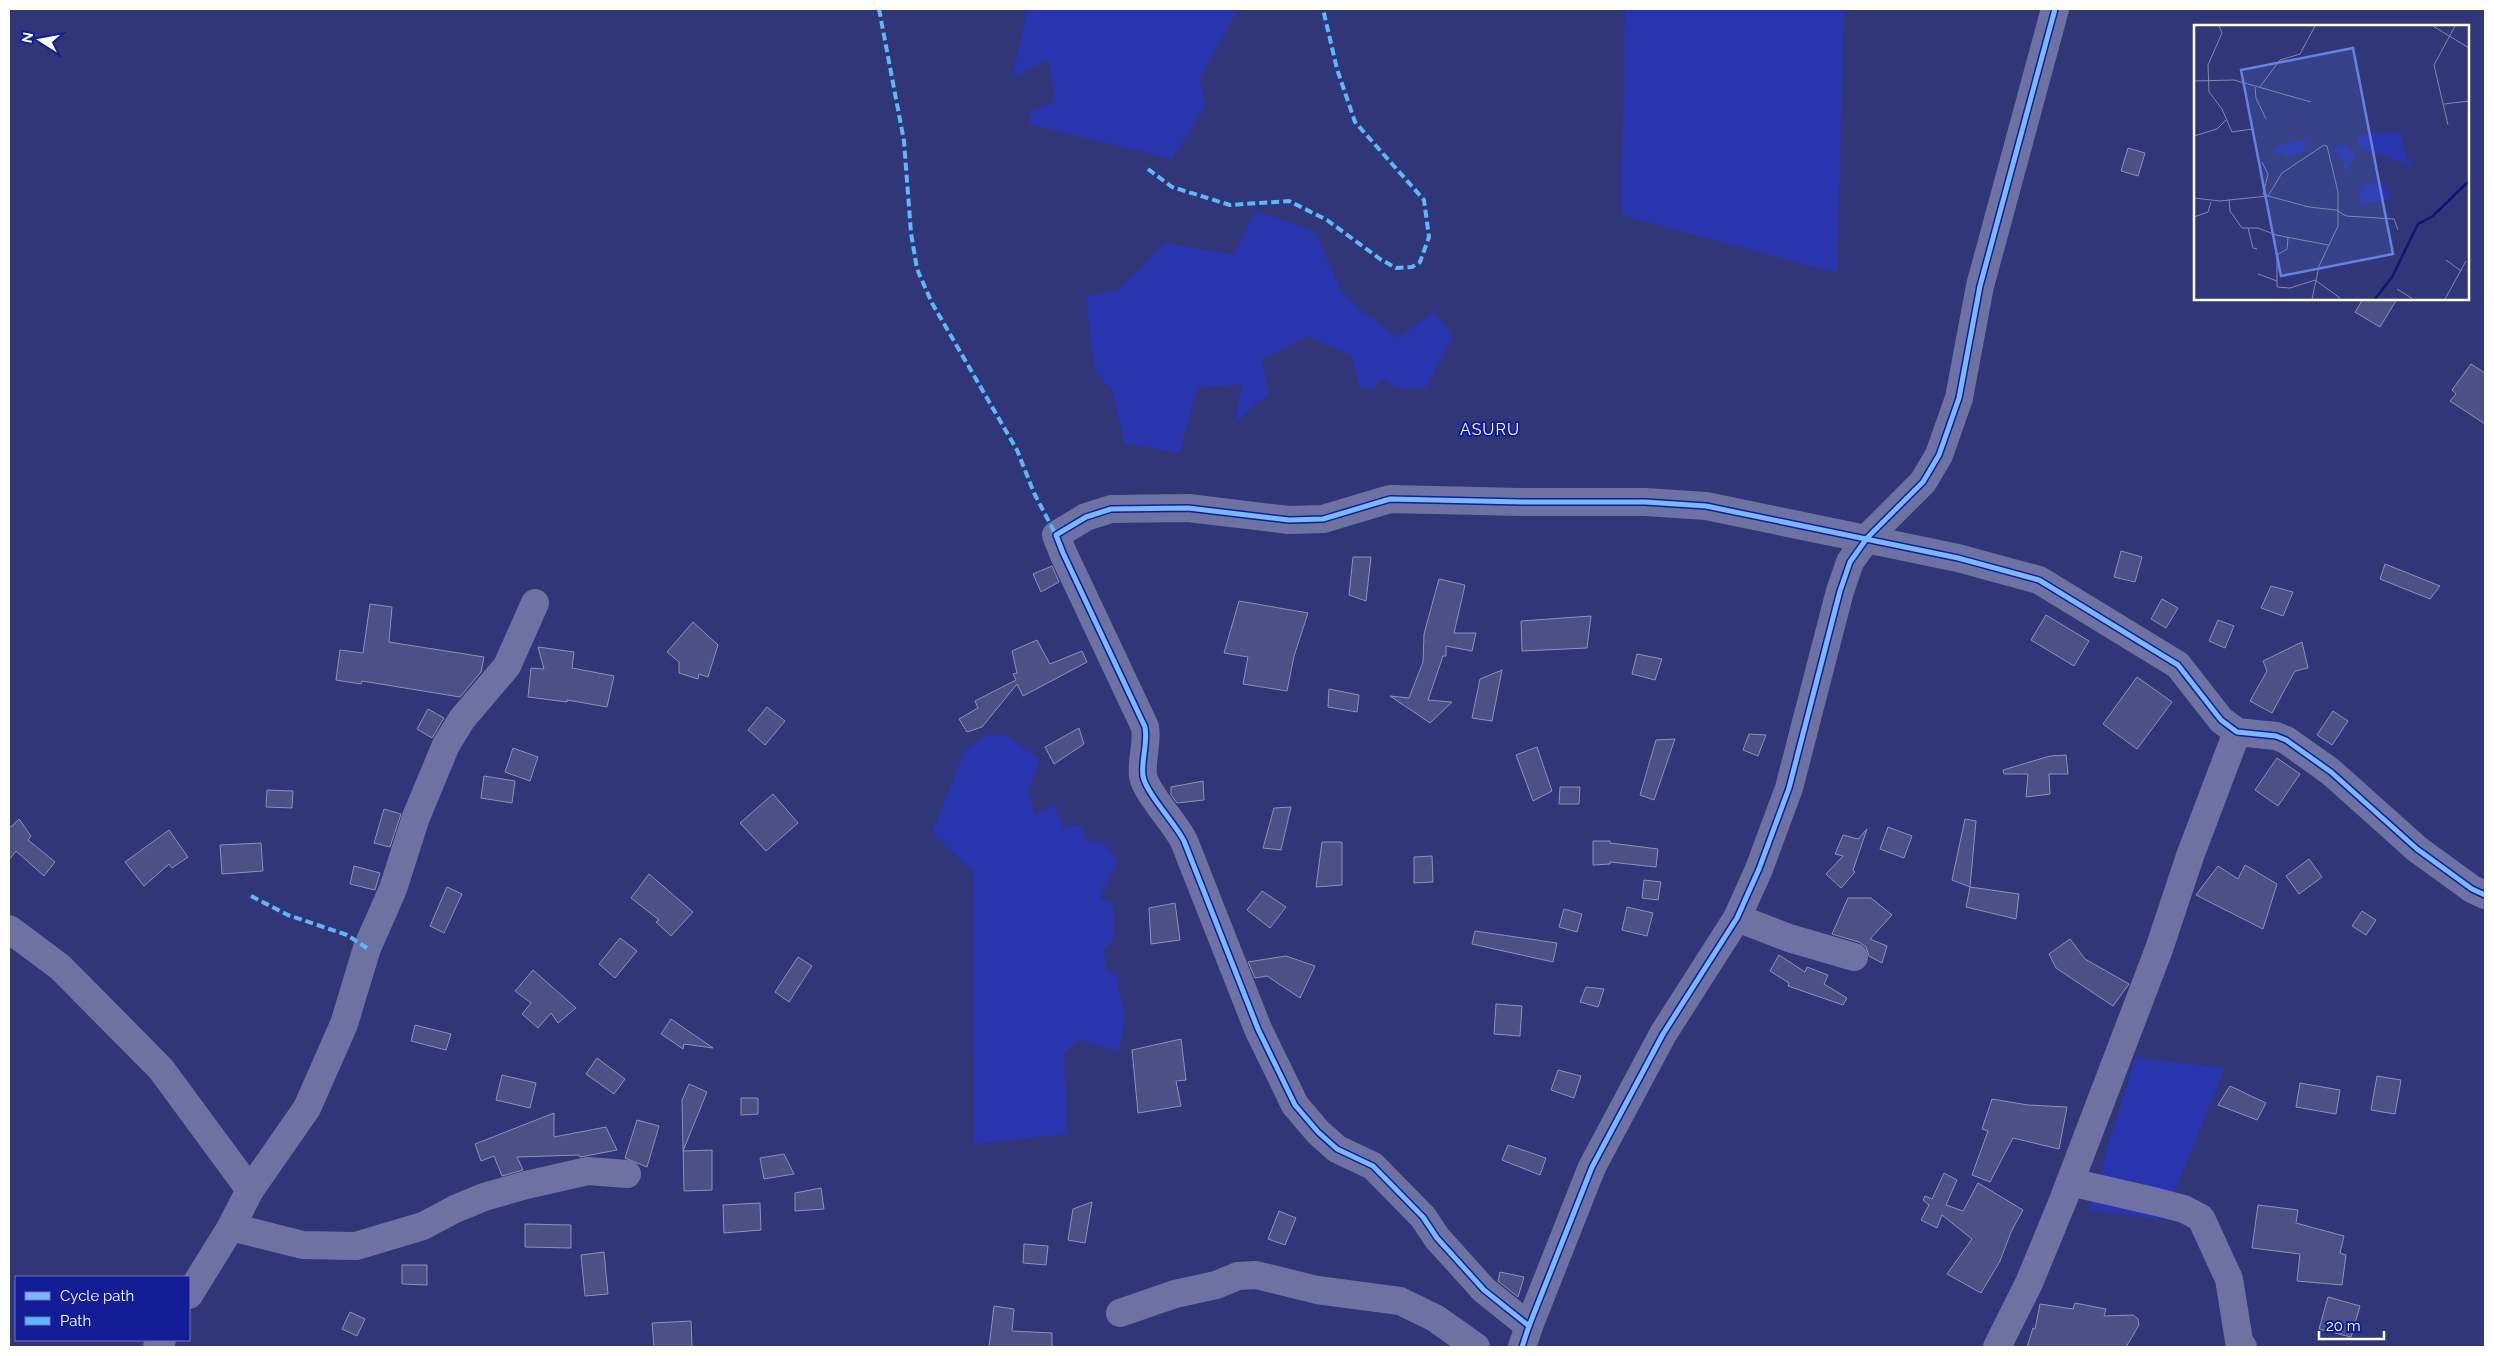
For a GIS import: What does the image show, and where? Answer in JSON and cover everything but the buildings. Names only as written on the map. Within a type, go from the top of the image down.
[{"type":"street","points":[[2056,9],[1980,286],[1959,398],[1939,456],[1923,482],[1867,538],[1850,562],[1840,592],[1789,788],[1759,869],[1737,918],[1663,1034],[1592,1167],[1525,1337],[1442,1244],[1423,1218],[1373,1166],[1337,1149],[1318,1132],[1295,1105],[1258,1030],[1184,841],[1177,826],[1149,790],[1143,778],[1147,736],[1145,727],[1068,566],[1056,535],[1086,517],[1112,509],[1188,508],[1298,520],[1323,519],[1390,499],[1645,502],[1706,506],[1867,538],[2039,580],[2178,665],[2221,720],[2237,732],[2276,736],[2286,740],[2331,772],[2417,849],[2472,889],[2485,895]]},
{"type":"street","points":[[190,1294],[231,1227],[250,1190],[306,1108],[344,1024],[367,948],[393,889],[416,817],[446,745],[462,719],[507,666],[535,603]]},
{"type":"street","points":[[1997,1347],[2029,1283],[2070,1182],[2159,949],[2190,856],[2237,732]]},
{"type":"street","points":[[1737,918],[1789,938],[1854,957]]},
{"type":"street","points":[[9,929],[60,967],[161,1069],[250,1190]]},
{"type":"street","points":[[231,1227],[304,1245],[356,1246],[423,1226],[484,1197],[526,1185],[588,1171],[627,1174]]},
{"type":"street","points":[[2070,1182],[2184,1209],[2201,1218],[2229,1279],[2238,1341],[2243,1347]]},
{"type":"street","points":[[1120,1313],[1175,1294],[1216,1285],[1238,1276],[1256,1275],[1317,1290],[1400,1301],[1434,1318],[1476,1347]]},
{"type":"shaded area","points":[[1027,9],[1238,9],[1200,79],[1205,105],[1172,159],[1029,124],[1030,113],[1055,101],[1049,60],[1013,77]]},
{"type":"shaded area","points":[[1625,9],[1844,9],[1837,273],[1621,215]]},
{"type":"shaded area","points":[[1256,211],[1315,232],[1342,292],[1350,302],[1398,338],[1434,312],[1453,336],[1426,388],[1397,388],[1384,379],[1373,390],[1361,388],[1351,355],[1307,336],[1262,360],[1269,393],[1235,423],[1242,385],[1198,387],[1179,453],[1124,443],[1113,391],[1095,371],[1086,298],[1120,289],[1165,243],[1233,255]]},
{"type":"shaded area","points":[[987,735],[1006,735],[1040,760],[1028,792],[1035,815],[1054,805],[1063,828],[1080,825],[1087,840],[1104,843],[1118,861],[1099,899],[1113,903],[1114,939],[1104,950],[1106,971],[1116,974],[1125,1018],[1118,1052],[1080,1039],[1064,1053],[1067,1134],[974,1144],[973,871],[932,833],[965,750]]},
{"type":"shaded area","points":[[2135,1058],[2225,1068],[2163,1220],[2089,1210]]},
{"type":"marked path","points":[[879,9],[904,141],[911,233],[917,269],[932,303],[1017,450],[1034,493],[1056,535]]},
{"type":"marked path","points":[[1148,169],[1172,187],[1230,205],[1289,201],[1327,220],[1380,259],[1396,268],[1412,267],[1420,262],[1429,237],[1424,200],[1355,122],[1337,69],[1323,9]]},
{"type":"marked path","points":[[251,896],[288,915],[347,935],[367,948]]},
{"type":"cycle path","points":[[1522,1347],[1592,1167],[1663,1034],[1737,918],[1759,869],[1789,788],[1840,591],[1850,562],[1867,538],[1923,482],[1939,455],[1959,398],[1980,286],[2055,9]]},
{"type":"cycle path","points":[[1529,1326],[1484,1290],[1437,1238],[1423,1217],[1373,1166],[1337,1149],[1318,1132],[1295,1105],[1258,1029],[1184,841],[1145,783],[1143,776],[1145,727],[1056,535],[1086,517],[1111,509],[1188,508],[1289,520],[1323,519],[1390,499],[1645,502],[1706,506],[1958,558],[2039,580],[2178,665],[2221,720],[2237,732],[2276,736],[2286,740],[2331,772],[2417,849],[2472,889],[2485,895]]},
{"type":"district","name":"ASURU","points":[[1490,429]]}]
